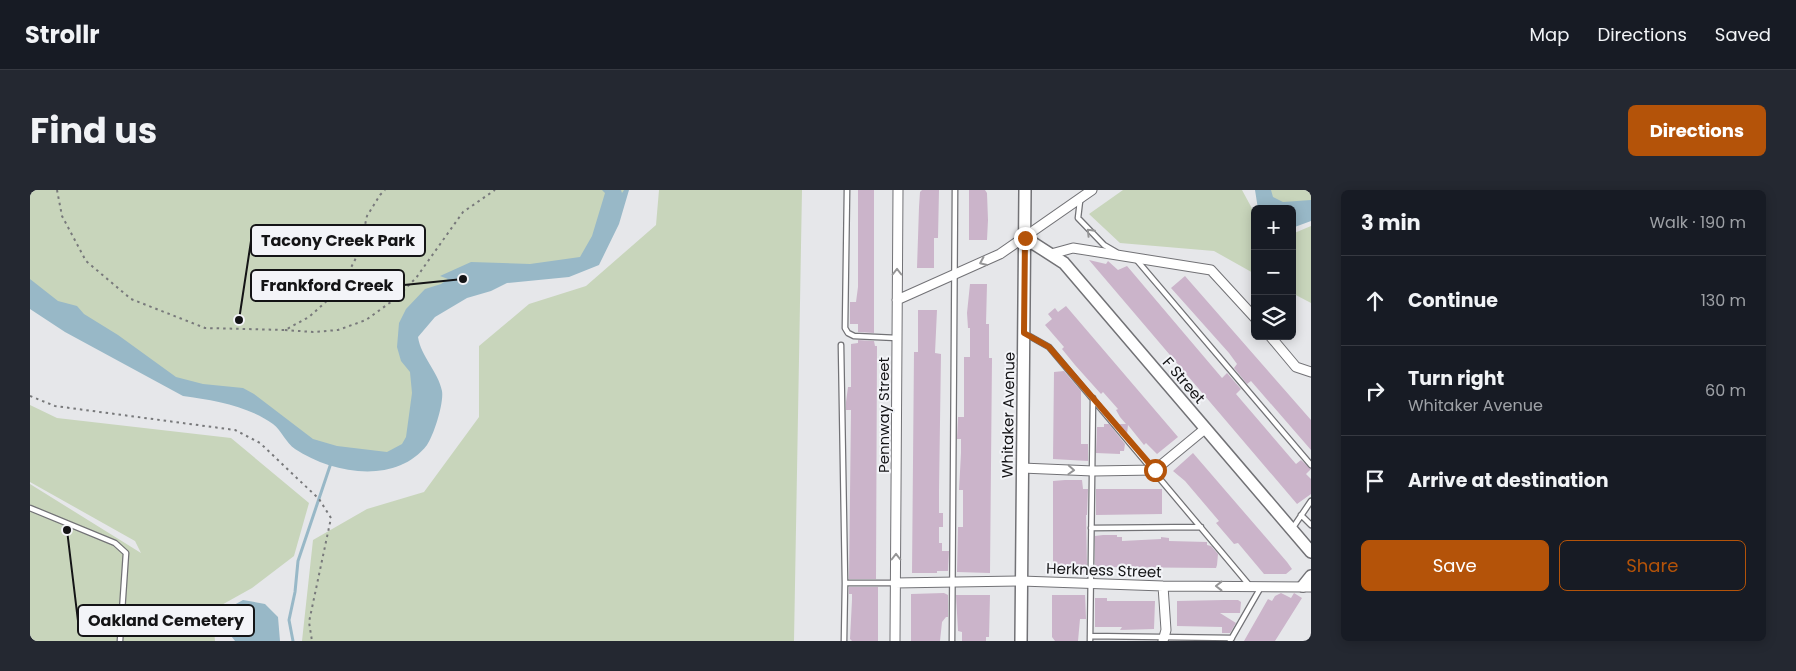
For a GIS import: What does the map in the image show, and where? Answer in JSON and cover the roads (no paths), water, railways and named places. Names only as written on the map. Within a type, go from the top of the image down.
[{"type":"main road","name":"Whitaker Avenue","points":[[1021,641],[1025,190]]},
{"type":"main road","name":"F Street","points":[[1025,238],[1064,263],[1311,552]]},
{"type":"main road","points":[[1307,586],[1311,576]]},
{"type":"street","name":"Pennway Street","points":[[895,641],[898,190]]},
{"type":"street","points":[[897,300],[1000,254],[1086,193]]},
{"type":"street","points":[[1051,254],[1073,248],[1211,270],[1251,314]]},
{"type":"street","points":[[1273,340],[1296,367],[1311,372]]},
{"type":"street","points":[[1022,468],[1093,471],[1155,470],[1206,428]]},
{"type":"street","name":"Herkness Street","points":[[895,583],[1021,581],[1163,586],[1307,586]]},
{"type":"street","points":[[1163,586],[1164,639]]},
{"type":"lane","points":[[847,190],[845,328],[848,333],[854,336],[897,338]]},
{"type":"lane","points":[[952,641],[955,190]]},
{"type":"lane","points":[[1086,193],[1078,218],[1104,245],[1122,256]]},
{"type":"lane","points":[[1134,257],[1311,465]]},
{"type":"lane","points":[[1024,333],[1049,347],[1155,470],[1250,586]]},
{"type":"lane","points":[[841,345],[846,583],[844,641]]},
{"type":"lane","points":[[1093,398],[1090,639],[1231,640],[1262,586]]},
{"type":"lane","points":[[1292,529],[1311,501]]},
{"type":"lane","points":[[30,508],[115,543],[126,553],[120,641]]},
{"type":"lane","points":[[1302,515],[1311,525]]},
{"type":"lane","points":[[1091,528],[1201,527]]},
{"type":"lane","points":[[846,583],[895,583]]},
{"type":"water","points":[[602,190],[621,190],[622,193],[624,190],[629,190],[619,224],[599,265],[569,277],[507,283],[491,291],[467,298],[435,317],[418,337],[422,351],[437,377],[442,391],[438,419],[427,445],[414,458],[399,466],[382,470],[345,469],[327,465],[310,458],[295,449],[273,424],[263,418],[241,408],[183,396],[65,332],[30,309],[30,279],[58,301],[77,306],[84,314],[118,335],[176,377],[203,384],[243,388],[254,394],[313,439],[337,446],[387,452],[402,444],[406,437],[412,393],[410,372],[401,361],[397,347],[399,323],[406,309],[425,289],[441,284],[448,279],[440,276],[471,262],[530,264],[580,257],[592,236],[605,193]]},
{"type":"water","points":[[1255,190],[1271,190],[1273,197],[1283,202],[1311,200],[1311,221],[1296,227],[1296,205],[1257,205]]},
{"type":"water","points":[[243,600],[265,604],[278,617],[280,641],[235,641],[221,623],[225,610]]},
{"type":"waterway","points":[[293,641],[289,620],[295,592],[298,561],[331,463]]},
{"type":"place","name":"Frankford Creek","points":[[463,279]]},
{"type":"place","name":"Tacony Creek Park","points":[[239,320]]},
{"type":"place","name":"Oakland Cemetery","points":[[67,530]]}]
